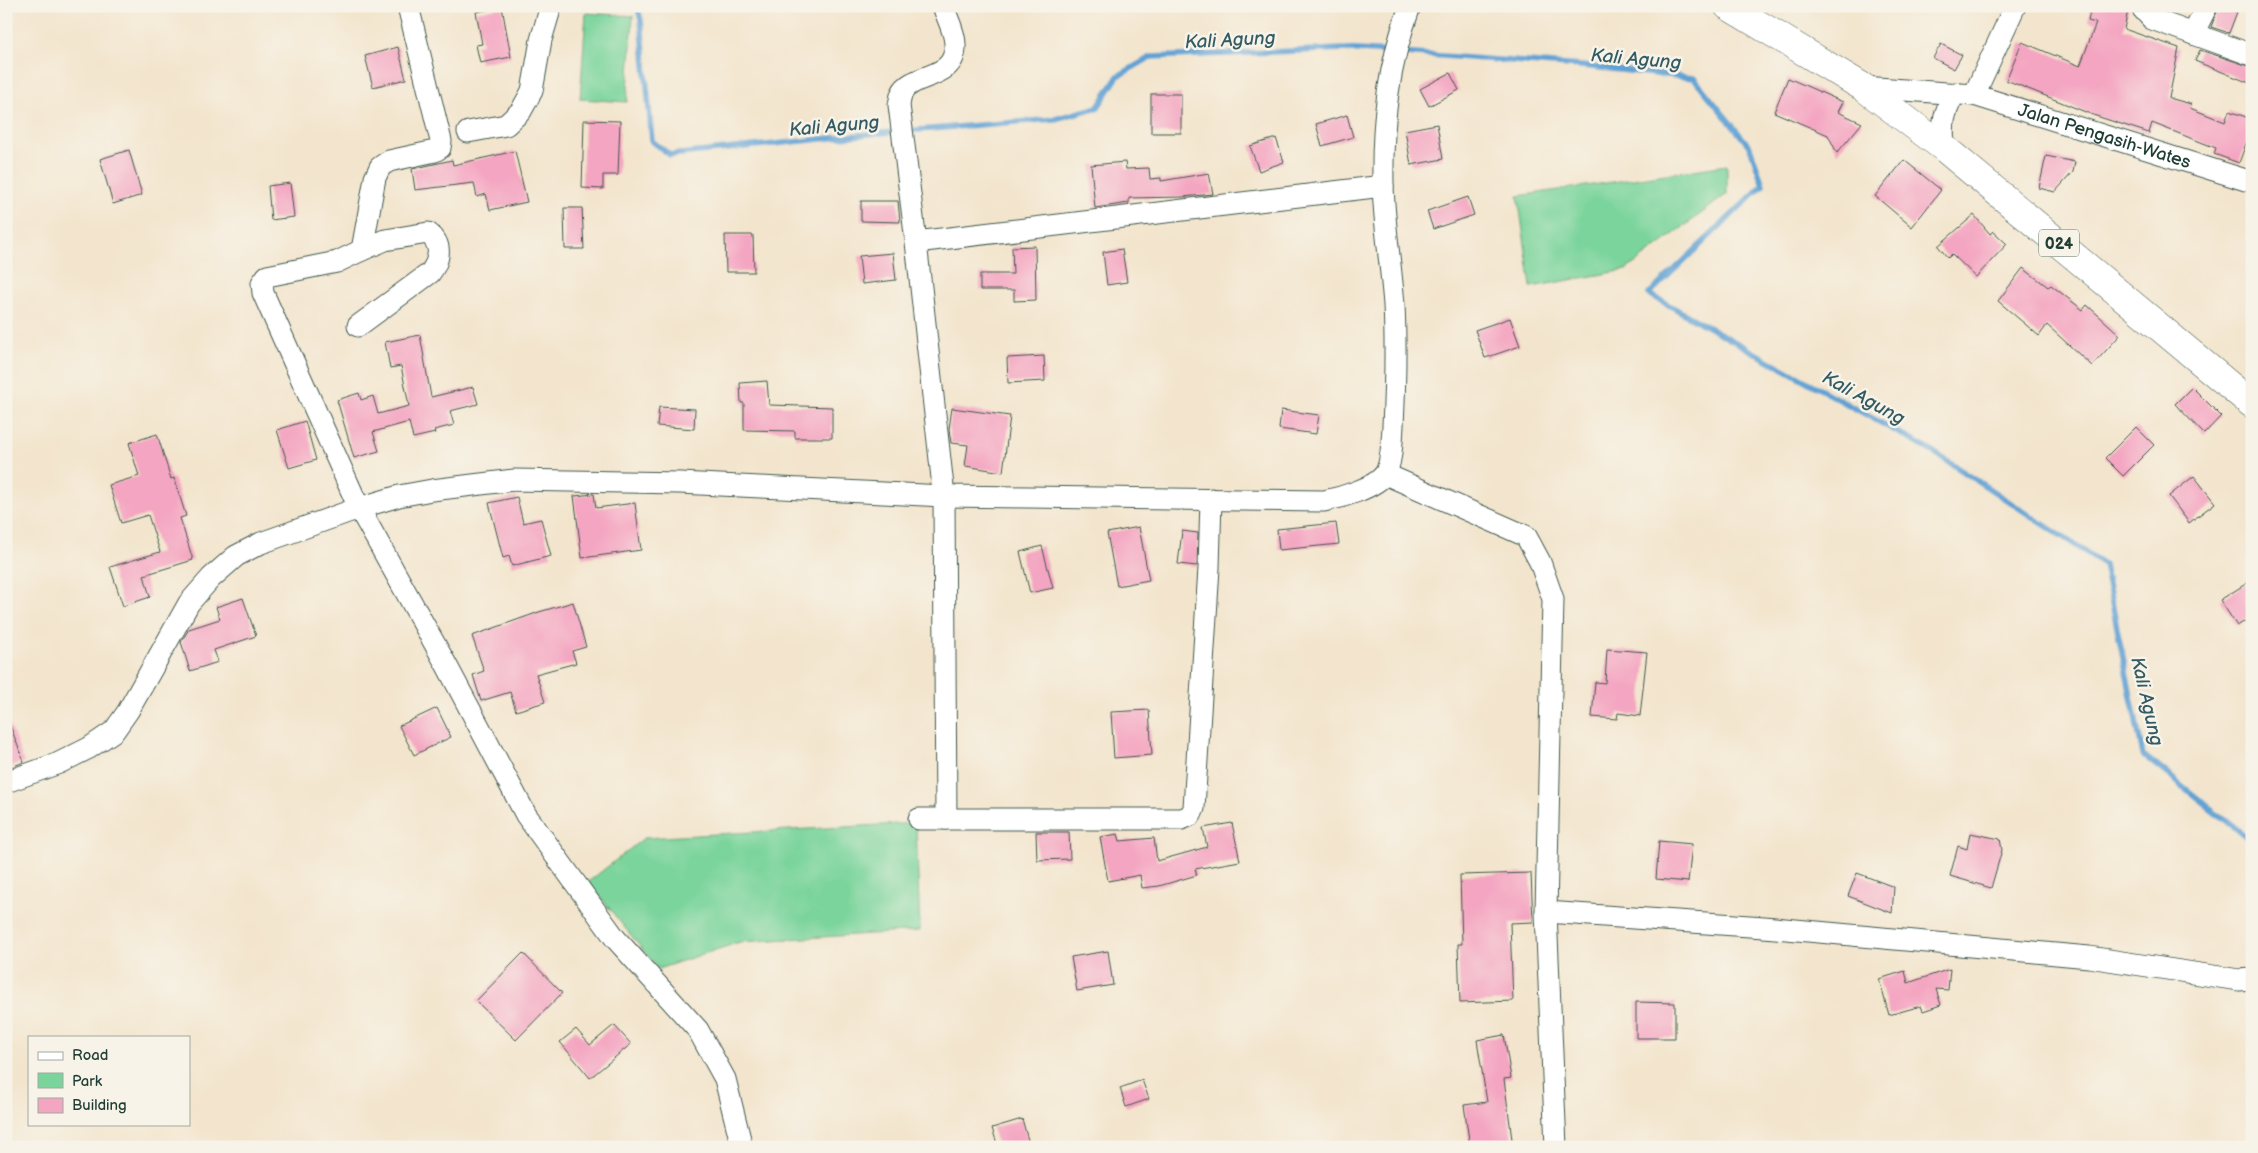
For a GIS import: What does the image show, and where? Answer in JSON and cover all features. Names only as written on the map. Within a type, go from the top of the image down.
[{"type":"main road","name":"024","points":[[1728,6],[1863,87],[1944,148],[2252,404]]},
{"type":"street","points":[[362,250],[375,178],[380,167],[388,161],[435,151],[440,148],[441,141],[408,6]]},
{"type":"street","points":[[468,132],[506,124],[521,111],[532,92],[541,40],[551,6]]},
{"type":"street","points":[[943,6],[955,43],[953,59],[942,70],[908,86],[902,92],[899,105],[944,496],[946,819]]},
{"type":"street","points":[[6,782],[59,762],[89,748],[114,731],[128,711],[189,603],[211,578],[236,556],[261,543],[359,508],[432,490],[514,480],[680,483],[944,496],[1324,501],[1343,498],[1366,488],[1385,474],[1391,452],[1395,396],[1394,306],[1383,186],[1384,123],[1392,65],[1410,6]]},
{"type":"street","points":[[1944,148],[1943,132],[1946,110],[1965,94],[2015,6]]},
{"type":"street","points":[[2143,6],[2142,8],[2152,19],[2252,55]]},
{"type":"street","points":[[2193,34],[2207,6]]},
{"type":"street","name":"Jalan Pengasih-Wates","points":[[1863,87],[1965,94],[2252,182]]},
{"type":"street","points":[[916,242],[1383,186]]},
{"type":"street","points":[[358,326],[430,273],[438,263],[438,245],[428,233],[385,240],[337,262],[267,276],[262,283],[263,294],[359,508],[447,666],[526,815],[615,938],[698,1030],[724,1079],[742,1147]]},
{"type":"street","points":[[1385,474],[1526,536],[1540,562],[1553,599],[1546,912],[1556,1147]]},
{"type":"street","points":[[919,819],[1182,819],[1191,815],[1194,808],[1209,568],[1210,500]]},
{"type":"street","points":[[1546,912],[1764,927],[2089,957],[2239,980],[2252,979]]},
{"type":"green space","points":[[586,13],[633,16],[627,102],[580,99]]},
{"type":"green space","points":[[1727,165],[1727,194],[1626,270],[1531,287],[1518,196]]},
{"type":"green space","points":[[916,823],[920,931],[740,942],[658,969],[588,882],[644,838]]},
{"type":"building","points":[[2091,6],[2129,6],[2124,29],[2179,48],[2169,98],[2191,104],[2190,108],[2225,122],[2229,111],[2252,119],[2252,127],[2239,163],[2214,154],[2216,148],[2152,123],[2149,133],[2093,115],[2006,80],[2022,42],[2080,66],[2096,23],[2088,21]]},
{"type":"building","points":[[2219,6],[2237,12],[2229,33],[2211,27]]},
{"type":"building","points":[[502,7],[511,57],[480,63],[476,45],[482,44],[476,12]]},
{"type":"building","points":[[1941,44],[1962,55],[1954,69],[1933,58]]},
{"type":"building","points":[[398,47],[406,79],[373,87],[365,56]]},
{"type":"building","points":[[2200,50],[2252,67],[2252,84],[2195,61]]},
{"type":"building","points":[[1450,73],[1459,90],[1429,106],[1420,89]]},
{"type":"building","points":[[1788,78],[1843,102],[1838,112],[1862,123],[1837,153],[1828,135],[1774,112]]},
{"type":"building","points":[[1151,94],[1181,94],[1181,133],[1151,133]]},
{"type":"building","points":[[1347,115],[1353,137],[1322,146],[1316,124]]},
{"type":"building","points":[[584,120],[620,121],[618,175],[603,175],[603,189],[582,188]]},
{"type":"building","points":[[1437,124],[1443,159],[1411,165],[1405,130]]},
{"type":"building","points":[[1276,138],[1284,162],[1259,171],[1250,146]]},
{"type":"building","points":[[129,150],[142,195],[113,204],[100,159]]},
{"type":"building","points":[[515,151],[527,202],[490,210],[486,194],[477,197],[474,183],[415,190],[412,169],[452,160],[453,165]]},
{"type":"building","points":[[2046,156],[2075,162],[2073,172],[2055,192],[2039,188]]},
{"type":"building","points":[[1904,160],[1941,190],[1912,227],[1875,196]]},
{"type":"building","points":[[1125,162],[1126,169],[1149,168],[1150,179],[1161,178],[1161,181],[1209,173],[1213,194],[1183,197],[1129,198],[1129,203],[1095,208],[1091,165]]},
{"type":"building","points":[[290,183],[294,217],[271,220],[268,186]]},
{"type":"building","points":[[1468,197],[1474,215],[1433,229],[1427,211]]},
{"type":"building","points":[[861,201],[898,201],[900,222],[861,221]]},
{"type":"building","points":[[564,208],[582,208],[584,249],[565,249]]},
{"type":"building","points":[[1974,215],[1990,234],[1993,231],[2007,244],[1976,277],[1952,254],[1948,258],[1938,246]]},
{"type":"building","points":[[725,235],[753,235],[754,272],[726,272]]},
{"type":"building","points":[[1035,246],[1036,300],[1014,301],[1014,290],[980,290],[980,274],[1013,274],[1012,247]]},
{"type":"building","points":[[1122,249],[1127,282],[1107,285],[1103,252]]},
{"type":"building","points":[[893,253],[896,280],[862,284],[859,256]]},
{"type":"building","points":[[2023,268],[2048,287],[2051,285],[2083,310],[2087,305],[2120,335],[2092,366],[2047,325],[2039,336],[1998,301]]},
{"type":"building","points":[[1510,318],[1520,346],[1485,358],[1475,330]]},
{"type":"building","points":[[420,335],[431,397],[473,387],[478,404],[450,411],[454,425],[434,430],[435,433],[413,438],[409,422],[373,432],[379,451],[354,458],[337,400],[359,393],[361,400],[373,396],[378,414],[409,406],[401,366],[390,368],[385,342]]},
{"type":"building","points":[[1044,356],[1045,381],[1008,383],[1007,358]]},
{"type":"building","points":[[767,381],[769,405],[832,407],[832,438],[795,438],[795,431],[744,430],[744,403],[741,403],[740,383]]},
{"type":"building","points":[[2192,387],[2221,416],[2204,434],[2175,404]]},
{"type":"building","points":[[659,407],[695,409],[694,429],[657,426]]},
{"type":"building","points":[[952,408],[1010,416],[1003,472],[965,466],[968,445],[951,443],[949,429]]},
{"type":"building","points":[[1281,410],[1319,415],[1316,434],[1279,429]]},
{"type":"building","points":[[305,421],[316,460],[289,468],[277,430]]},
{"type":"building","points":[[2136,427],[2154,445],[2123,476],[2105,458]]},
{"type":"building","points":[[157,434],[171,479],[174,478],[186,516],[180,518],[193,560],[144,575],[150,597],[123,606],[110,567],[160,552],[148,515],[121,523],[109,485],[139,476],[129,443]]},
{"type":"building","points":[[2194,476],[2215,503],[2189,523],[2169,496]]},
{"type":"building","points":[[594,494],[596,508],[635,503],[641,550],[582,558],[574,496]]},
{"type":"building","points":[[517,497],[523,523],[541,519],[551,556],[512,566],[509,556],[503,558],[489,503]]},
{"type":"building","points":[[1336,523],[1339,544],[1279,550],[1277,529]]},
{"type":"building","points":[[1139,527],[1149,580],[1117,586],[1107,533]]},
{"type":"building","points":[[1182,531],[1198,533],[1197,566],[1178,564]]},
{"type":"building","points":[[1042,546],[1053,588],[1030,593],[1020,552]]},
{"type":"building","points":[[2252,580],[2252,617],[2237,626],[2220,600]]},
{"type":"building","points":[[243,598],[256,636],[214,650],[218,662],[190,671],[181,642],[189,629],[220,619],[216,607]]},
{"type":"building","points":[[573,602],[586,647],[572,651],[576,663],[536,674],[545,702],[516,711],[510,692],[481,701],[473,675],[484,671],[472,636]]},
{"type":"building","points":[[1607,649],[1647,652],[1640,716],[1618,713],[1617,719],[1592,717],[1595,682],[1605,683]]},
{"type":"building","points":[[437,708],[451,737],[414,755],[399,726]]},
{"type":"building","points":[[1149,710],[1152,755],[1114,758],[1111,712]]},
{"type":"building","points":[[6,720],[8,720],[24,762],[6,769]]},
{"type":"building","points":[[1232,823],[1240,861],[1195,869],[1197,875],[1159,886],[1142,888],[1140,875],[1108,881],[1100,837],[1118,834],[1120,841],[1154,838],[1157,861],[1207,847],[1203,828]]},
{"type":"building","points":[[1036,832],[1069,832],[1070,859],[1037,860]]},
{"type":"building","points":[[1970,833],[2000,839],[2002,850],[1991,888],[1950,876],[1958,846],[1967,849]]},
{"type":"building","points":[[1659,841],[1692,844],[1688,882],[1656,879]]},
{"type":"building","points":[[1531,873],[1533,922],[1510,923],[1513,1001],[1460,1003],[1458,944],[1462,944],[1460,875]]},
{"type":"building","points":[[1857,873],[1894,887],[1892,913],[1848,896]]},
{"type":"building","points":[[1108,951],[1113,985],[1077,991],[1071,957]]},
{"type":"building","points":[[523,953],[562,993],[516,1040],[476,1001]]},
{"type":"building","points":[[1950,969],[1948,990],[1936,989],[1941,1005],[1923,1011],[1921,1006],[1889,1015],[1879,979],[1905,971],[1908,983]]},
{"type":"building","points":[[1636,1002],[1675,1003],[1675,1038],[1636,1038]]},
{"type":"building","points":[[614,1025],[631,1044],[590,1078],[560,1042],[576,1029],[590,1045]]},
{"type":"building","points":[[1504,1035],[1511,1078],[1504,1079],[1513,1147],[1470,1147],[1464,1105],[1487,1102],[1477,1040]]},
{"type":"building","points":[[1142,1080],[1149,1099],[1126,1107],[1120,1088]]},
{"type":"building","points":[[1022,1119],[1030,1147],[998,1147],[992,1128]]},
{"type":"waterway","name":"Kali Agung","points":[[637,6],[641,20],[652,141],[670,155],[869,134],[1055,119],[1098,107],[1118,76],[1151,57],[1343,49],[1391,52]]},
{"type":"waterway","name":"Kali Agung","points":[[1401,53],[1582,66],[1694,78],[1750,147],[1763,185],[1649,294],[1935,453],[2104,564],[2143,755],[2252,841]]}]
